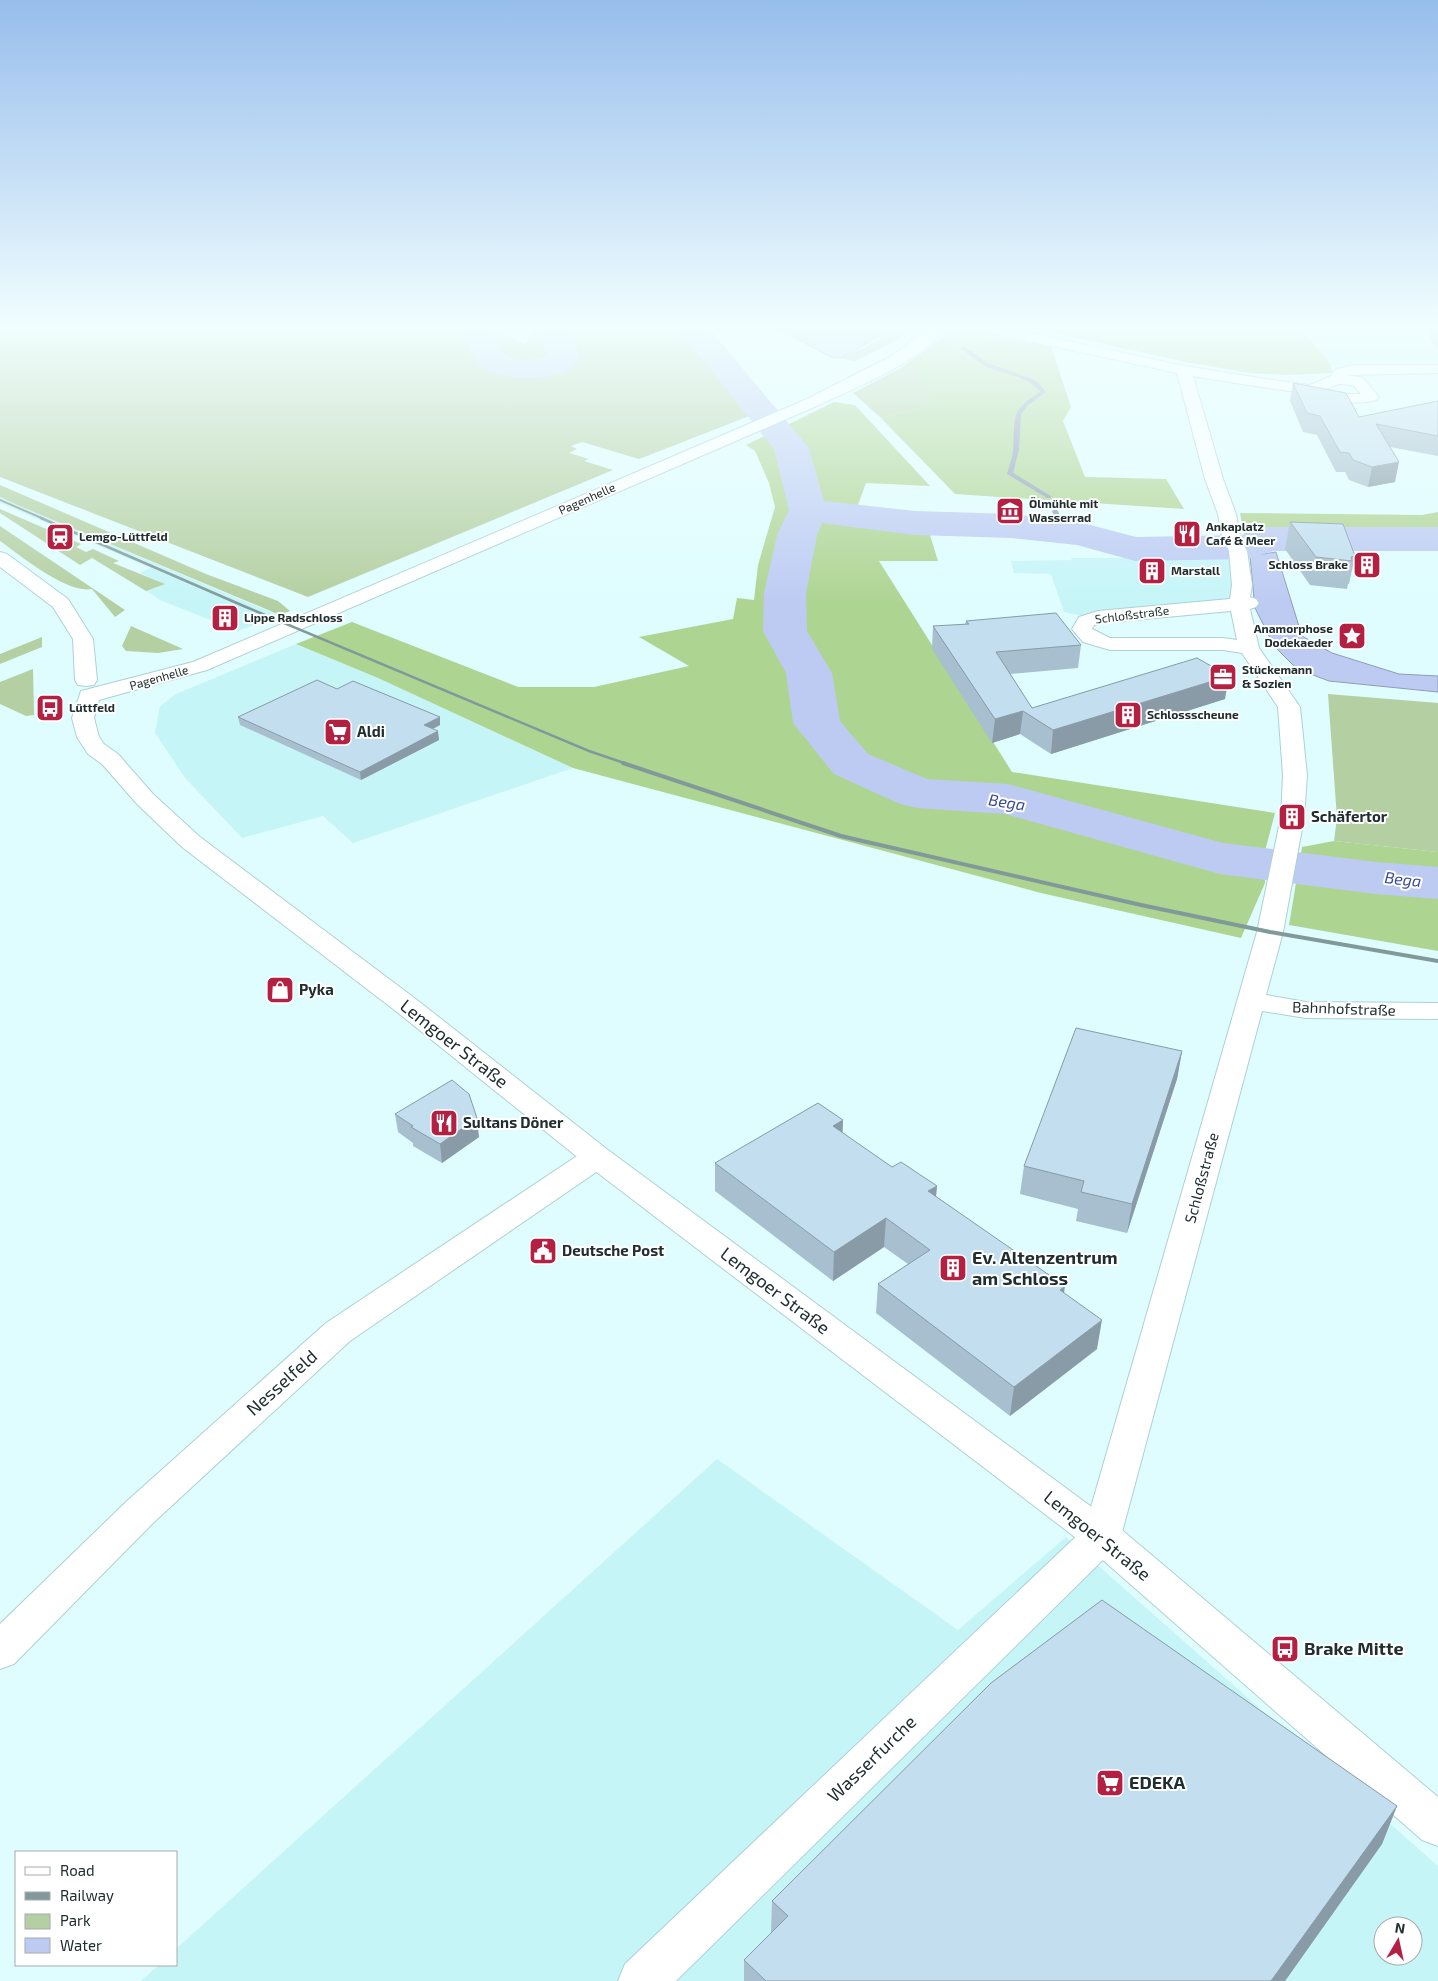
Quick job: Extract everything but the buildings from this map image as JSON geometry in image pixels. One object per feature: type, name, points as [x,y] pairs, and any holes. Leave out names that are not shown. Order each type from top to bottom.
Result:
[{"type":"street","name":"Pagenhelle","points":[[88,688],[200,666],[226,653],[774,419]]},
{"type":"street","name":"Schloßstraße","points":[[1102,1536],[1251,1001],[1278,892],[1292,817],[1295,776],[1289,707],[1249,648],[1235,544],[1198,419]]},
{"type":"street","name":"Lemgoer Straße","points":[[0,558],[61,603],[83,639],[88,688],[99,734],[110,759],[145,799],[191,842],[406,1006],[597,1157],[1102,1536],[1438,1825]]},
{"type":"street","name":"Schloßstraße","points":[[1244,603],[1098,617],[1086,621],[1082,629],[1085,634],[1093,639],[1110,644],[1223,644],[1249,648]]},
{"type":"street","name":"Bahnhofstraße","points":[[1251,1001],[1306,1010],[1438,1011]]},
{"type":"street","name":"Nesselfeld","points":[[0,1651],[140,1512],[338,1332],[597,1157]]},
{"type":"street","name":"Wasserfurche","points":[[642,1981],[1102,1536]]},
{"type":"shaded area","points":[[0,497],[280,615],[238,631],[160,600],[146,591],[164,584],[140,573],[150,568],[0,503]]},
{"type":"shaded area","points":[[1071,558],[1231,558],[1232,601],[1083,616],[1064,612],[1051,574],[1014,573],[1011,561],[1072,560]]},
{"type":"shaded area","points":[[296,644],[378,678],[573,768],[353,843],[323,816],[242,838],[185,778],[155,733],[160,706],[176,694]]},
{"type":"shaded area","points":[[717,1459],[958,1630],[1066,1537],[1438,1866],[1438,1981],[141,1981],[158,1966],[178,1966],[178,1947]]},
{"type":"green space","points":[[0,419],[741,419],[639,459],[582,442],[571,446],[577,449],[569,453],[589,459],[584,461],[613,470],[308,597],[0,477]]},
{"type":"green space","points":[[798,419],[868,419],[930,486],[866,483],[855,513],[934,520],[930,535],[938,561],[879,561],[1012,772],[1275,813],[1265,851],[1265,883],[1241,938],[1041,893],[573,768],[378,678],[296,644],[352,622],[518,687],[594,687],[689,666],[639,637],[733,619],[737,598],[754,600],[758,565],[775,507],[769,483],[755,451],[746,445]]},
{"type":"green space","points":[[882,419],[1064,419],[1085,477],[1166,479],[1184,509],[955,494]]},
{"type":"green space","points":[[0,485],[206,574],[278,601],[290,611],[280,615],[15,504],[0,497]]},
{"type":"green space","points":[[0,509],[81,544],[76,547],[86,552],[93,549],[119,561],[113,563],[165,584],[146,591],[92,558],[80,565],[0,513]]},
{"type":"green space","points":[[1438,512],[1438,534],[1244,534],[1240,513],[1422,515]]},
{"type":"green space","points":[[0,526],[125,610],[115,617],[92,589],[70,586],[32,564],[0,541]]},
{"type":"green space","points":[[131,626],[183,649],[158,653],[126,651],[122,646]]},
{"type":"green space","points":[[42,637],[42,647],[0,664],[0,654]]},
{"type":"green space","points":[[33,669],[34,715],[26,716],[0,704],[0,682]]},
{"type":"green space","points":[[1328,694],[1438,703],[1438,852],[1334,841],[1337,818]]},
{"type":"green space","points":[[1334,841],[1438,852],[1438,951],[1289,925],[1302,847]]},
{"type":"water","points":[[1276,552],[1302,636],[1332,653],[1399,674],[1438,676],[1438,692],[1329,681],[1297,669],[1274,646],[1255,608],[1250,556]]},
{"type":"waterway","name":"Bega","points":[[768,419],[791,448],[808,510]]},
{"type":"waterway","points":[[1017,419],[1016,450],[1010,474],[1049,497]]},
{"type":"waterway","name":"Bega","points":[[808,510],[915,523],[1012,526],[1079,534],[1135,549],[1248,547],[1267,539],[1438,539]]},
{"type":"waterway","name":"Bega","points":[[808,510],[797,535],[785,593],[785,631],[809,673],[817,723],[851,764],[918,793],[1008,799],[1220,858],[1376,878],[1438,883]]},
{"type":"waterway","points":[[1055,511],[1063,532]]},
{"type":"railway","points":[[0,500],[44,519]]},
{"type":"railway","points":[[41,518],[246,607],[589,751],[627,764]]},
{"type":"railway","points":[[623,763],[841,836],[1141,905],[1270,932],[1438,961]]},
{"type":"place","name":"Ölmühle mit Wasserrad","points":[[1010,511]]},
{"type":"place","name":"Ankaplatz Café & Meer","points":[[1187,534]]},
{"type":"place","name":"Lemgo-Lüttfeld","points":[[60,537]]},
{"type":"place","name":"Schloss Brake","points":[[1367,565]]},
{"type":"place","name":"Marstall","points":[[1152,571]]},
{"type":"place","name":"Lippe Radschloss","points":[[225,618]]},
{"type":"place","name":"Anamorphose Dodekaeder","points":[[1352,636]]},
{"type":"place","name":"Stückemann & Sozien","points":[[1223,677]]},
{"type":"place","name":"Lüttfeld","points":[[50,708]]},
{"type":"place","name":"Schlossscheune","points":[[1128,715]]},
{"type":"place","name":"Aldi","points":[[338,732]]},
{"type":"place","name":"Schäfertor","points":[[1292,817]]},
{"type":"place","name":"Pyka","points":[[280,990]]},
{"type":"place","name":"Sultans Döner","points":[[444,1123]]},
{"type":"place","name":"Deutsche Post","points":[[543,1251]]},
{"type":"place","name":"Ev. Altenzentrum am Schloss","points":[[953,1268]]},
{"type":"place","name":"Brake Mitte","points":[[1285,1649]]},
{"type":"place","name":"EDEKA","points":[[1110,1783]]}]
